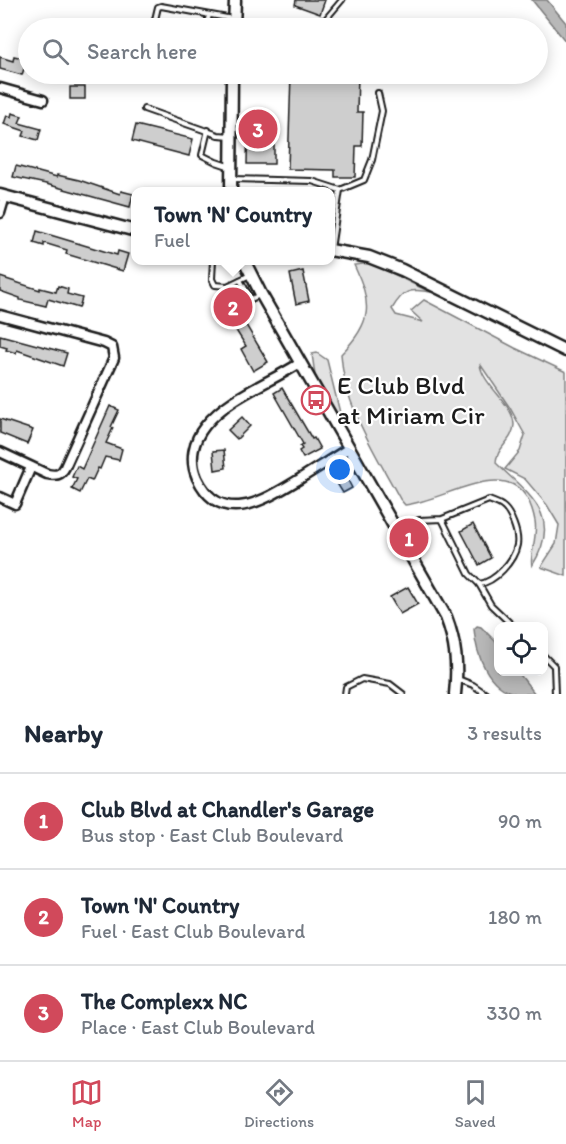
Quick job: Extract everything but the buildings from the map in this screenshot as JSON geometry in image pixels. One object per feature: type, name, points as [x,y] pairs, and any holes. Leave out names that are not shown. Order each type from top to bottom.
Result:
[{"type":"street","points":[[234,18],[235,0]]},
{"type":"street","points":[[231,187],[232,84]]},
{"type":"street","points":[[0,88],[43,100]]},
{"type":"street","points":[[0,213],[2,196],[131,230]]},
{"type":"street","points":[[335,251],[369,257],[402,270],[566,351]]},
{"type":"street","points":[[246,265],[446,617],[455,647],[457,679],[455,694]]},
{"type":"street","points":[[0,315],[108,344],[114,351],[114,358],[63,471],[54,475],[0,452]]},
{"type":"street","points":[[300,363],[227,406],[213,417],[196,442],[193,463],[197,477],[212,496],[221,503],[241,506],[253,504],[270,497],[349,448]]},
{"type":"street","points":[[0,497],[15,504],[31,467]]},
{"type":"lane","points":[[327,18],[342,0]]},
{"type":"lane","points":[[155,18],[158,7],[161,6],[217,18]]},
{"type":"lane","points":[[335,188],[340,190],[364,180],[372,160],[382,111],[378,93]]},
{"type":"lane","points":[[144,109],[218,135],[231,136]]},
{"type":"lane","points":[[208,130],[202,155],[231,167]]},
{"type":"lane","points":[[231,179],[312,181],[331,187]]},
{"type":"lane","points":[[335,223],[340,190]]},
{"type":"lane","points":[[213,265],[212,279],[215,285],[227,286],[251,274]]},
{"type":"lane","points":[[240,280],[251,299],[261,294]]},
{"type":"lane","points":[[398,532],[419,520],[442,519],[489,500],[503,506],[514,523],[517,545],[506,568],[487,584],[479,584]]},
{"type":"lane","points":[[442,519],[469,574],[479,584],[491,605],[508,622]]},
{"type":"lane","points":[[548,661],[554,666],[555,694]]},
{"type":"lane","points":[[345,694],[346,687],[362,679],[390,684],[404,694]]},
{"type":"lane","points":[[457,679],[473,685],[486,694]]},
{"type":"shaded area","points":[[532,0],[547,0],[566,23],[566,42],[548,18]]},
{"type":"shaded area","points":[[371,263],[431,292],[418,290],[404,294],[392,309],[396,315],[423,322],[411,311],[424,300],[566,372],[566,576],[541,567],[556,544],[559,525],[547,505],[525,479],[505,469],[520,451],[525,435],[480,364],[486,379],[513,417],[513,431],[499,453],[496,463],[530,496],[543,520],[545,533],[541,549],[532,566],[535,521],[527,498],[515,486],[500,481],[482,483],[405,505],[400,499],[363,430],[343,374],[341,354],[359,332],[366,312],[364,291],[354,265]]},
{"type":"shaded area","points":[[317,353],[327,360],[342,421],[315,375],[312,354]]},
{"type":"shaded area","points":[[477,626],[481,627],[494,640],[494,676],[521,676],[535,694],[516,694],[506,690],[490,677],[477,649],[474,629]]},
{"type":"place","name":"The Complexx NC","points":[[258,129]]},
{"type":"place","name":"Town 'N' Country","points":[[233,307]]},
{"type":"place","name":"E Club Blvd at Miriam Cir","points":[[316,400]]},
{"type":"place","name":"Club Blvd at Chandler's Garage","points":[[409,538]]}]
